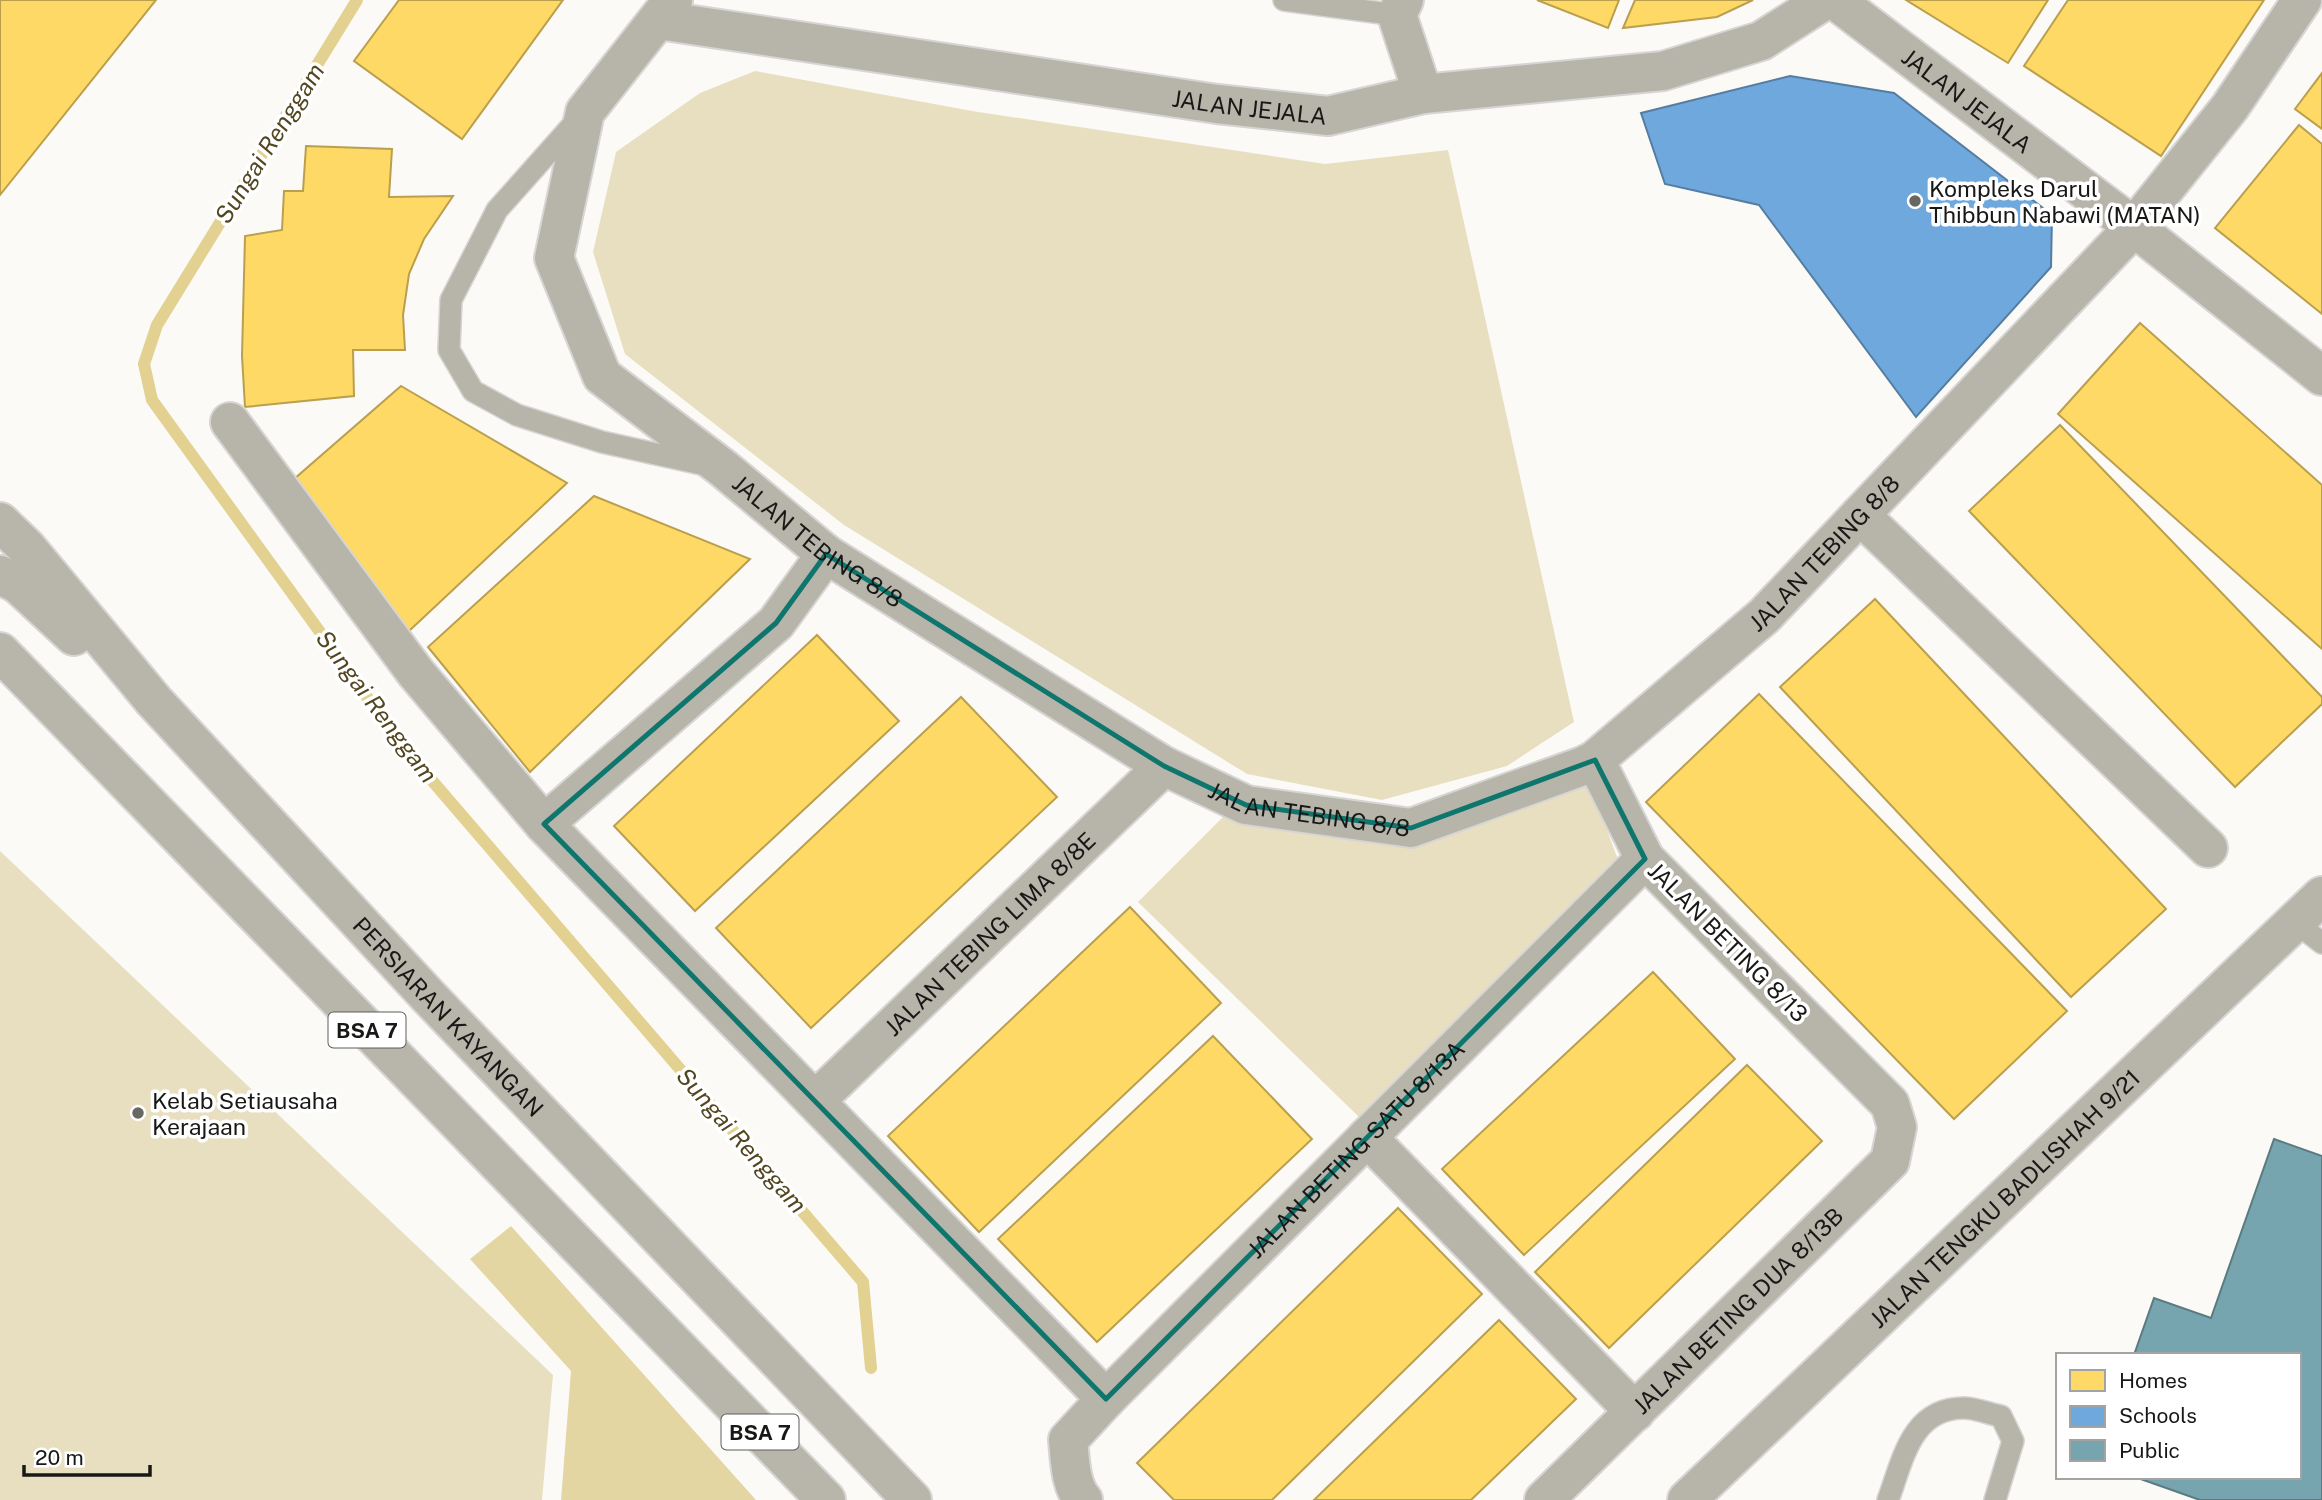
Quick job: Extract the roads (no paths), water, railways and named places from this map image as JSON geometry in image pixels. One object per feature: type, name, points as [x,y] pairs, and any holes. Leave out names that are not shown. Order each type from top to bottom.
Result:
[{"type":"main road","name":"PERSIARAN KAYANGAN","points":[[0,522],[27,548],[154,701],[428,996],[912,1500]]},
{"type":"main road","name":"BSA 7","points":[[0,575],[18,584],[78,640],[154,701]]},
{"type":"main road","name":"BSA 7","points":[[0,652],[826,1500]]},
{"type":"main road","points":[[0,680],[41,696]]},
{"type":"street","name":"JALAN JEJALA","points":[[666,10],[1217,104],[1328,116],[1423,94],[1663,71],[1761,41],[1825,0]]},
{"type":"street","name":"JALAN JEJALA","points":[[1835,0],[2134,227],[2322,376]]},
{"type":"street","name":"JALAN TEBING 8/8","points":[[666,10],[585,112],[554,258],[603,376],[724,469],[827,554],[1164,766],[1246,805],[1411,828],[1595,760],[1764,616],[2134,227],[2230,107],[2302,0]]},
{"type":"street","points":[[1401,7],[1423,94]]},
{"type":"street","points":[[230,422],[415,674],[544,824],[1106,1399]]},
{"type":"street","points":[[1860,515],[2208,848]]},
{"type":"street","points":[[544,824],[776,623],[827,554]]},
{"type":"street","name":"JALAN BETING 8/13","points":[[1595,760],[1645,859],[1890,1104]]},
{"type":"street","name":"JALAN TEBING LIMA 8/8E","points":[[815,1101],[1164,766]]},
{"type":"street","name":"JALAN BETING SATU 8/13A","points":[[1083,1500],[1070,1466],[1069,1440],[1106,1399],[1645,859]]},
{"type":"street","name":"JALAN TENGKU BADLISHAH 9/21","points":[[1686,1500],[2313,921]]},
{"type":"street","name":"JALAN BETING DUA 8/13B","points":[[1544,1500],[1890,1161],[1897,1127],[1890,1104]]},
{"type":"street","points":[[1367,1137],[1635,1412]]},
{"type":"lane","points":[[1284,0],[1401,7]]},
{"type":"lane","points":[[585,112],[497,210],[451,300],[449,350],[473,391],[517,415],[603,442],[724,469]]},
{"type":"lane","points":[[1888,1500],[1911,1435],[1937,1412],[1965,1408],[2001,1416],[2013,1441],[1995,1500]]},
{"type":"waterway","name":"Sungai Renggam","points":[[357,0],[157,325],[144,364],[152,400],[404,748],[863,1282],[871,1368]]},
{"type":"place","name":"Kompleks Darul Thibbun Nabawi (MATAN)","points":[[1915,201]]},
{"type":"place","name":"Kelab Setiausaha Kerajaan","points":[[138,1113]]}]
